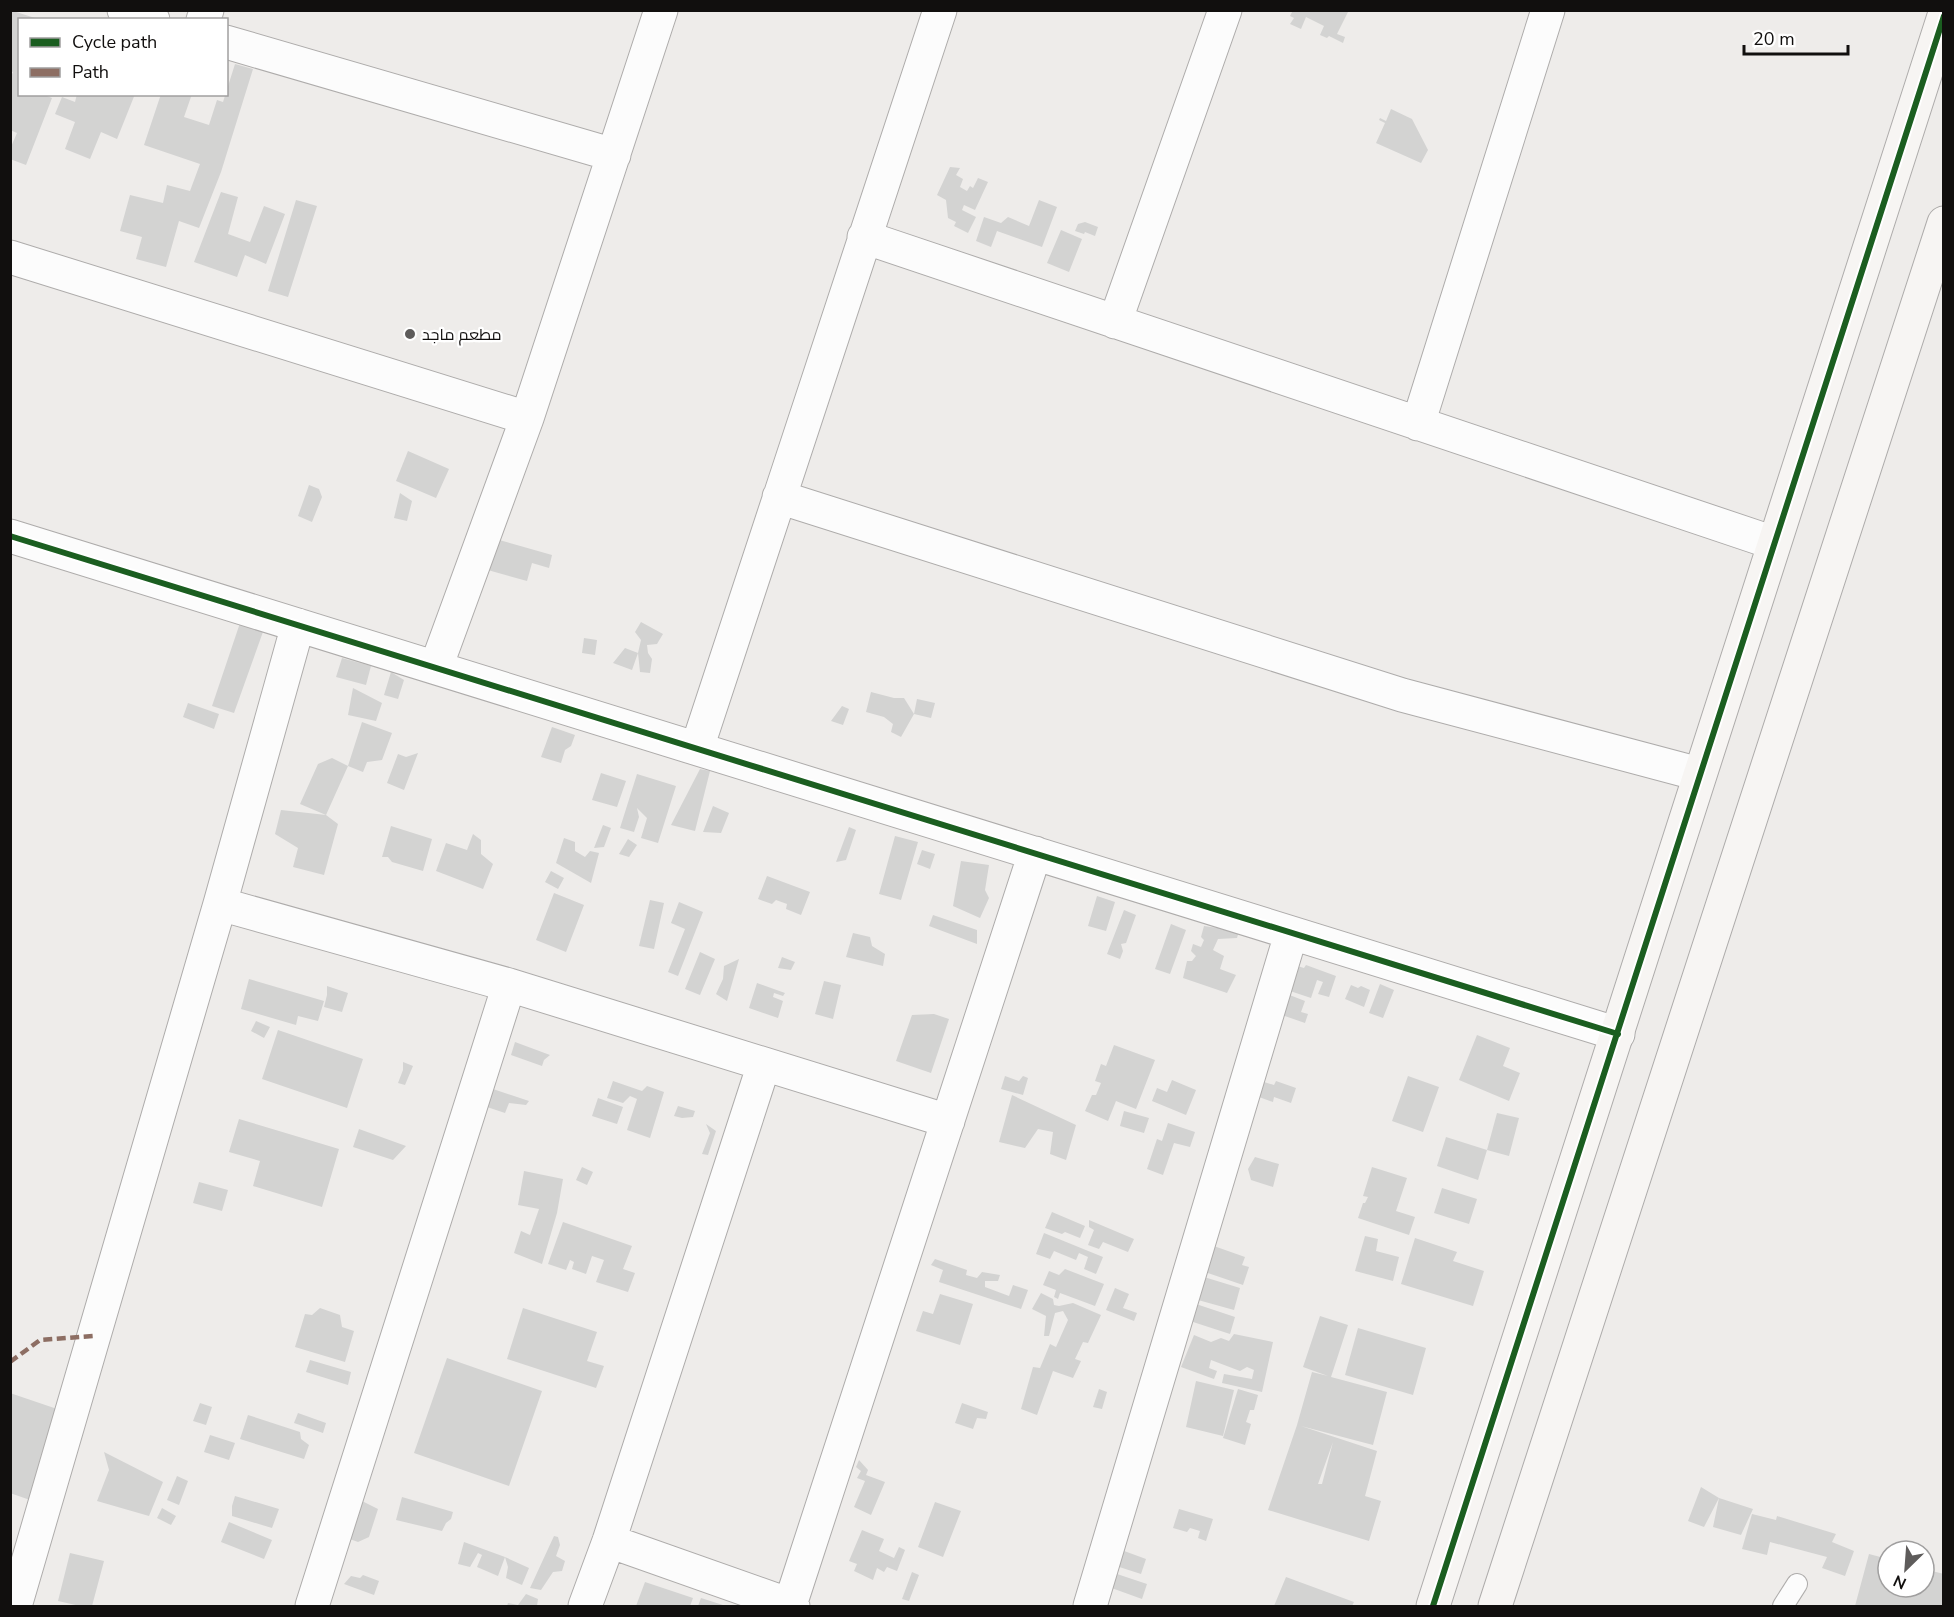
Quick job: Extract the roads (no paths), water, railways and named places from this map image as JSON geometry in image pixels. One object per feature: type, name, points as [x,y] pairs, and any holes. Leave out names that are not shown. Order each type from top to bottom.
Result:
[{"type":"street","points":[[124,10],[147,18]]},
{"type":"street","points":[[436,667],[527,418],[661,10]]},
{"type":"street","points":[[697,748],[940,10]]},
{"type":"street","points":[[1115,321],[1225,10]]},
{"type":"street","points":[[1418,424],[1548,10]]},
{"type":"street","points":[[1433,1606],[1944,16]]},
{"type":"street","points":[[228,43],[614,155]]},
{"type":"street","points":[[1502,1605],[1944,223]]},
{"type":"street","points":[[864,237],[1774,543]]},
{"type":"street","points":[[10,257],[527,418]]},
{"type":"street","points":[[779,497],[1402,695],[1699,774]]},
{"type":"street","points":[[10,536],[1618,1034]]},
{"type":"street","points":[[15,1606],[220,903],[298,625]]},
{"type":"street","points":[[609,1541],[791,1606],[1035,854]]},
{"type":"street","points":[[220,903],[509,985],[948,1121]]},
{"type":"street","points":[[1090,1606],[1291,934]]},
{"type":"street","points":[[312,1606],[509,985]]},
{"type":"street","points":[[585,1606],[609,1541],[764,1064]]},
{"type":"lane","points":[[1783,1606],[1797,1584]]},
{"type":"place","name":"مطعم ماجد","points":[[410,334]]}]
